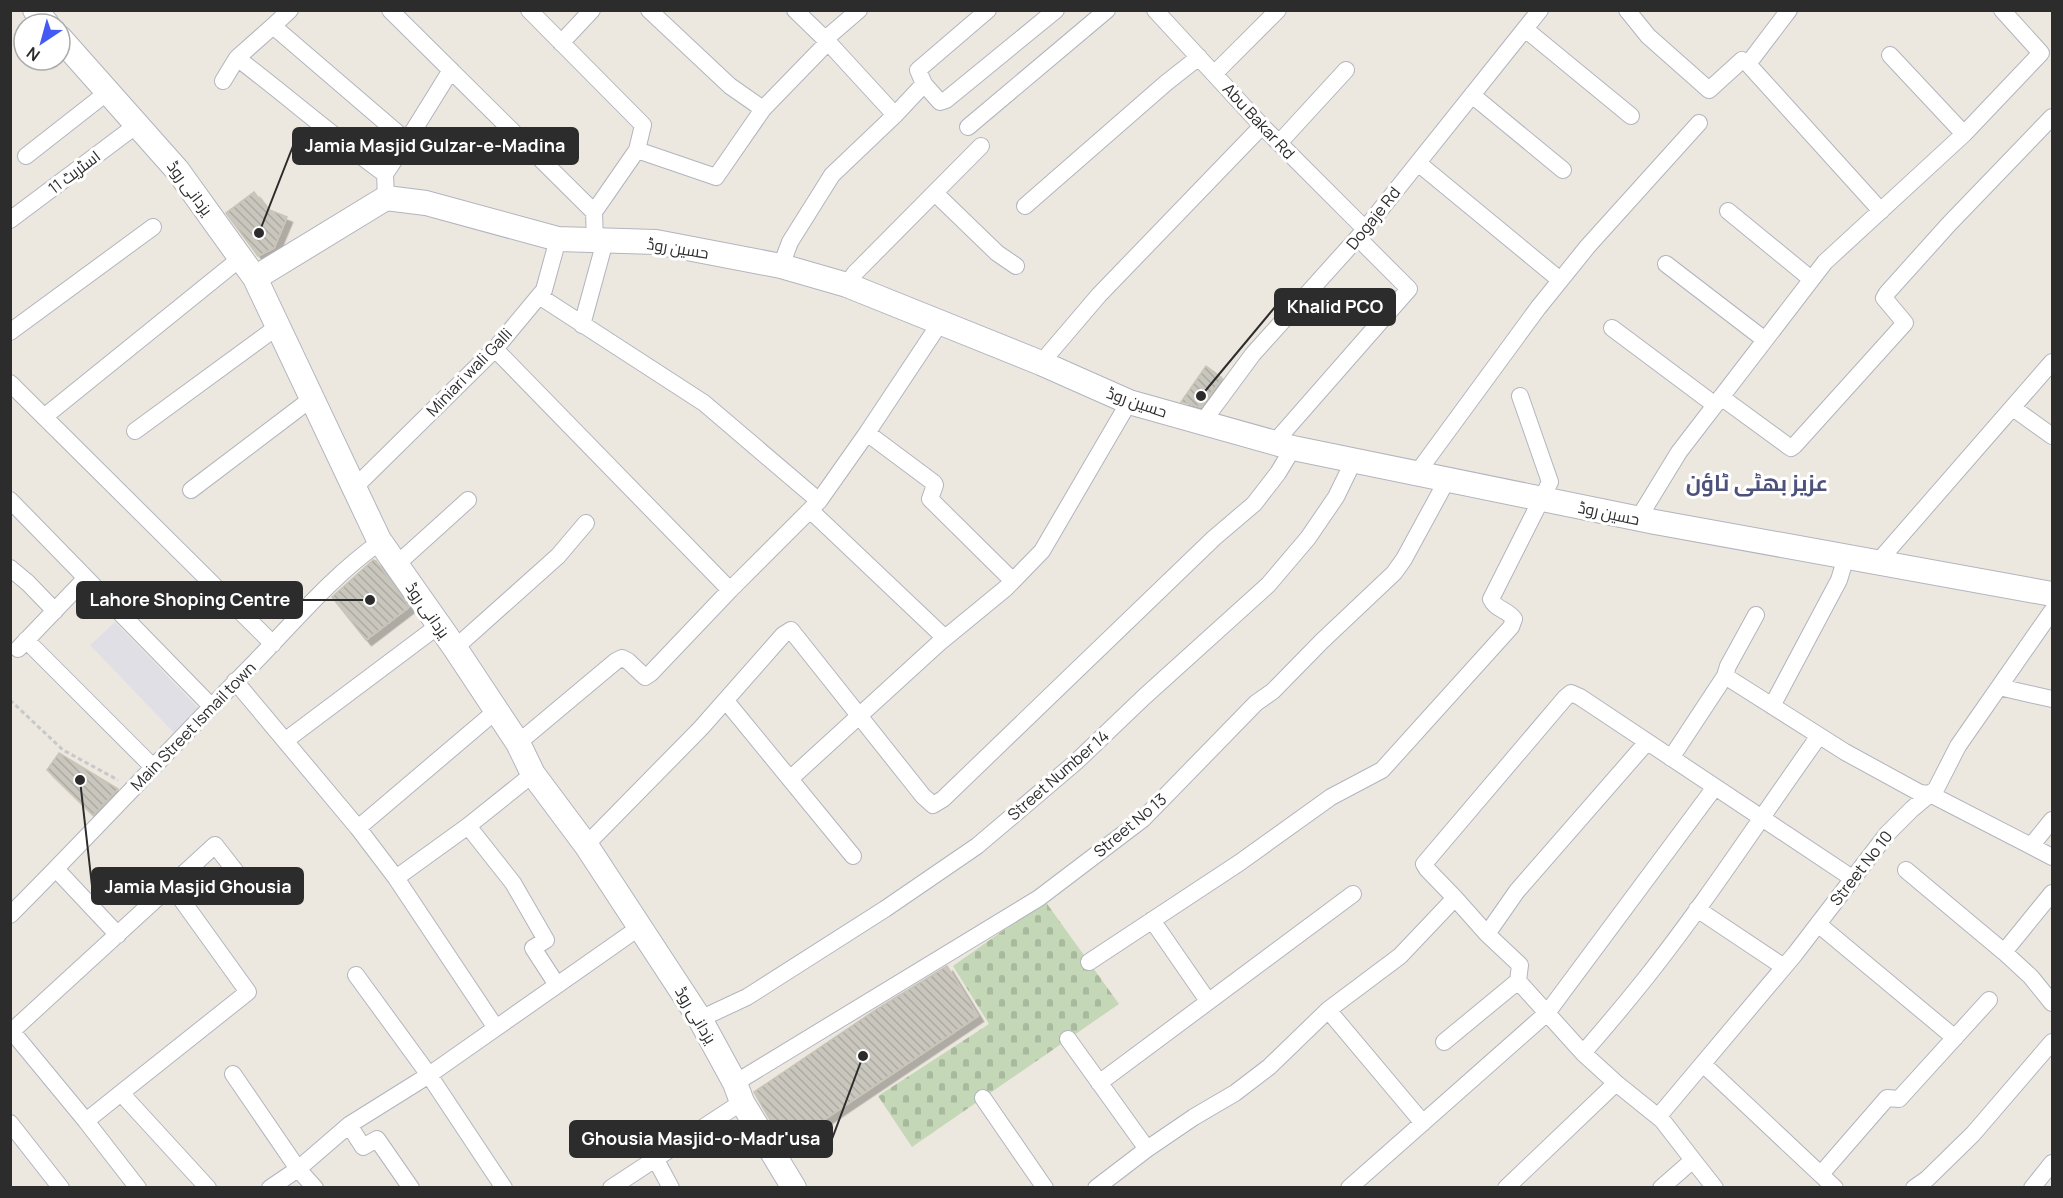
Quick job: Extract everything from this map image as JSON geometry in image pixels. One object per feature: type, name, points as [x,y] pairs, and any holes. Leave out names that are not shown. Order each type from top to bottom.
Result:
[{"type":"street","points":[[222,81],[237,58],[290,10]]},
{"type":"street","points":[[390,10],[594,212],[600,240],[582,324]]},
{"type":"street","points":[[529,10],[643,125],[637,150],[594,212]]},
{"type":"street","points":[[561,43],[592,10]]},
{"type":"street","points":[[649,10],[730,86],[764,109]]},
{"type":"street","points":[[795,10],[828,42],[895,115]]},
{"type":"street","points":[[637,150],[716,177],[764,109],[828,42],[830,35],[859,10]]},
{"type":"street","points":[[988,10],[918,70],[924,84],[940,102],[946,100],[1056,10]]},
{"type":"street","points":[[968,127],[1107,10]]},
{"type":"street","name":"Abu Bakar Rd","points":[[1155,10],[1279,143],[1409,289],[1284,445]]},
{"type":"street","points":[[1215,73],[1278,10]]},
{"type":"street","name":"Dogaje Rd","points":[[1202,423],[1253,354],[1361,234],[1540,10]]},
{"type":"street","points":[[1628,10],[1648,36],[1709,90],[1742,60],[1748,64],[1881,211]]},
{"type":"street","points":[[1748,64],[1789,10]]},
{"type":"street","points":[[1638,519],[1679,452],[1825,262],[1964,134],[2041,53],[2002,10]]},
{"type":"street","points":[[273,26],[407,141]]},
{"type":"street","points":[[1525,29],[1631,116]]},
{"type":"street","name":"یزدانی روڈ","points":[[72,51],[178,171],[242,257],[255,278],[380,542],[497,710],[518,743],[533,774],[586,845],[700,1019],[794,1188]]},
{"type":"street","points":[[1890,55],[1964,134]]},
{"type":"street","points":[[1025,206],[1199,57]]},
{"type":"street","points":[[237,58],[385,174]]},
{"type":"street","points":[[255,278],[386,198],[385,174],[451,70]]},
{"type":"street","points":[[1279,143],[1346,70]]},
{"type":"street","points":[[781,266],[790,242],[832,175],[924,84]]},
{"type":"street","points":[[26,156],[109,92]]},
{"type":"street","points":[[1472,95],[1563,170]]},
{"type":"street","points":[[1612,328],[1791,448],[1905,323],[1884,298],[1887,293],[1948,224],[2052,117]]},
{"type":"street","points":[[1417,473],[1560,280],[1699,123]]},
{"type":"street","name":"اسٹریٹ 11","points":[[10,220],[138,124]]},
{"type":"street","points":[[1041,363],[1099,295],[1262,126]]},
{"type":"street","points":[[847,285],[855,273],[936,194],[981,146]]},
{"type":"street","points":[[1418,163],[1560,280]]},
{"type":"street","points":[[936,194],[997,253],[1016,266]]},
{"type":"street","name":"حسین روڈ","points":[[386,198],[426,203],[558,239],[657,242],[781,266],[847,285],[1041,363],[1129,402],[1284,445],[1638,519],[2052,594]]},
{"type":"street","points":[[1728,211],[1811,279]]},
{"type":"street","points":[[10,332],[153,227]]},
{"type":"street","name":"Miniari wali Galli","points":[[354,488],[495,350],[544,290],[558,239]]},
{"type":"street","points":[[44,417],[242,257]]},
{"type":"street","points":[[1666,264],[1765,340]]},
{"type":"street","points":[[539,296],[704,403],[814,506],[945,638]]},
{"type":"street","points":[[518,743],[616,661],[622,658],[628,661],[645,677],[651,673],[814,506],[867,434],[940,323]]},
{"type":"street","points":[[135,431],[277,327]]},
{"type":"street","points":[[495,350],[730,590]]},
{"type":"street","points":[[1877,563],[2052,362]]},
{"type":"street","points":[[10,383],[273,644]]},
{"type":"street","points":[[1089,962],[1239,863],[1331,797],[1382,770],[1511,627],[1514,619],[1511,614],[1496,606],[1491,599],[1550,482],[1520,396]]},
{"type":"street","points":[[191,490],[311,399]]},
{"type":"street","points":[[789,778],[945,638],[1013,581],[1042,551],[1129,402]]},
{"type":"street","points":[[2013,408],[2052,436]]},
{"type":"street","points":[[867,434],[934,483],[930,499],[1013,581]]},
{"type":"street","points":[[586,845],[726,701],[783,635],[792,630],[923,796],[933,805],[943,799],[1206,546],[1254,504],[1278,473],[1284,445]]},
{"type":"street","name":"Street Number 14","points":[[700,1019],[747,997],[950,865],[977,846],[1076,762],[1268,585],[1313,530],[1336,497],[1354,460]]},
{"type":"street","name":"Street No 13","points":[[611,1188],[655,1158],[739,1092],[1040,898],[1143,819],[1256,703],[1273,691],[1394,573],[1447,480]]},
{"type":"street","points":[[10,500],[211,706]]},
{"type":"street","points":[[396,565],[468,500]]},
{"type":"street","points":[[455,648],[558,556],[586,523]]},
{"type":"street","name":"Main Street Ismail town","points":[[10,915],[273,644],[323,589],[380,542]]},
{"type":"street","points":[[1772,706],[1839,580],[1846,557]]},
{"type":"street","points":[[10,568],[55,611]]},
{"type":"street","points":[[86,578],[22,645],[153,767]]},
{"type":"street","name":"Street No 10","points":[[1658,1117],[1784,967],[1887,834],[1936,789],[1958,746],[2052,611]]},
{"type":"street","points":[[1671,758],[1725,676],[1728,666],[1756,615]]},
{"type":"street","points":[[285,740],[438,626]]},
{"type":"street","points":[[1725,676],[1819,736],[1920,793],[1930,794],[2052,857]]},
{"type":"street","points":[[235,681],[358,828],[396,878],[496,1028]]},
{"type":"street","points":[[1999,687],[2052,699]]},
{"type":"street","points":[[1444,1042],[1518,981],[1520,965],[1487,934],[1424,864],[1571,693],[1852,878]]},
{"type":"street","points":[[726,701],[853,856]]},
{"type":"street","points":[[358,828],[497,710]]},
{"type":"street","points":[[1583,1053],[1646,979],[1819,736]]},
{"type":"street","points":[[1487,934],[1517,891],[1647,742]]},
{"type":"street","points":[[396,878],[468,826],[533,774]]},
{"type":"street","points":[[1349,1188],[1547,1013],[1715,787]]},
{"type":"street","points":[[2031,846],[2052,820]]},
{"type":"street","points":[[468,826],[513,883],[546,940],[532,948],[557,985]]},
{"type":"street","points":[[138,1188],[11,1030],[118,935],[214,844],[254,895]]},
{"type":"street","points":[[56,869],[118,935]]},
{"type":"street","points":[[1906,870],[2004,952],[2031,977],[2052,1003]]},
{"type":"street","points":[[86,1122],[248,992],[171,885]]},
{"type":"street","points":[[2004,952],[2052,893]]},
{"type":"street","points":[[1099,1083],[1353,894]]},
{"type":"street","points":[[1096,1188],[1147,1149],[1194,1117],[1235,1094],[1269,1067],[1328,1010],[1400,956],[1455,898]]},
{"type":"street","points":[[1697,909],[1784,967]]},
{"type":"street","points":[[1152,920],[1208,1001]]},
{"type":"street","points":[[1818,924],[1955,1038]]},
{"type":"street","points":[[270,1188],[298,1169],[350,1125],[429,1076],[640,927]]},
{"type":"street","points":[[356,975],[429,1076],[504,1188]]},
{"type":"street","points":[[1518,981],[1583,1053],[1658,1117],[1715,1188]]},
{"type":"street","points":[[1821,1174],[1887,1098],[1899,1099],[1989,1000]]},
{"type":"street","points":[[1328,1010],[1423,1124]]},
{"type":"street","points":[[1068,1039],[1147,1149]]},
{"type":"street","points":[[1914,1188],[1927,1179],[1973,1134],[2052,1042]]},
{"type":"street","points":[[1703,1064],[1835,1188]]},
{"type":"street","points":[[233,1074],[298,1169],[315,1188]]},
{"type":"street","points":[[1506,1188],[1616,1083]]},
{"type":"street","points":[[121,1093],[208,1188]]},
{"type":"street","points":[[983,1098],[1045,1188]]},
{"type":"street","points":[[10,1124],[61,1188]]},
{"type":"street","points":[[350,1125],[363,1147],[377,1139],[411,1188]]},
{"type":"street","points":[[655,1158],[671,1188]]},
{"type":"street","points":[[1661,1188],[1693,1160]]},
{"type":"street","points":[[2032,1188],[2052,1163]]},
{"type":"path","points":[[10,700],[63,750],[132,788]]},
{"type":"shaded area","points":[[115,622],[204,714],[180,739],[90,645]]},
{"type":"green space","points":[[1045,901],[1119,1004],[912,1147],[878,1096],[989,1024],[953,966]]},
{"type":"building","points":[[254,192],[267,209],[287,217],[274,248],[258,256],[226,213]]},
{"type":"building","points":[[1206,366],[1222,378],[1201,407],[1181,402]]},
{"type":"building","points":[[373,560],[409,607],[366,640],[332,597]]},
{"type":"building","points":[[59,753],[118,789],[93,815],[47,770]]},
{"type":"building","points":[[947,966],[978,1016],[785,1146],[754,1092],[877,1009]]},
{"type":"place","name":"Jamia Masjid Gulzar-e-Madina","points":[[259,233]]},
{"type":"place","name":"Khalid PCO","points":[[1201,396]]},
{"type":"place","name":"Lahore Shoping Centre","points":[[370,600]]},
{"type":"place","name":"Jamia Masjid Ghousia","points":[[80,780]]},
{"type":"place","name":"Ghousia Masjid-o-Madr'usa","points":[[863,1056]]},
{"type":"district","name":"عزیز بھٹی ٹاؤن","points":[[1757,483]]}]
